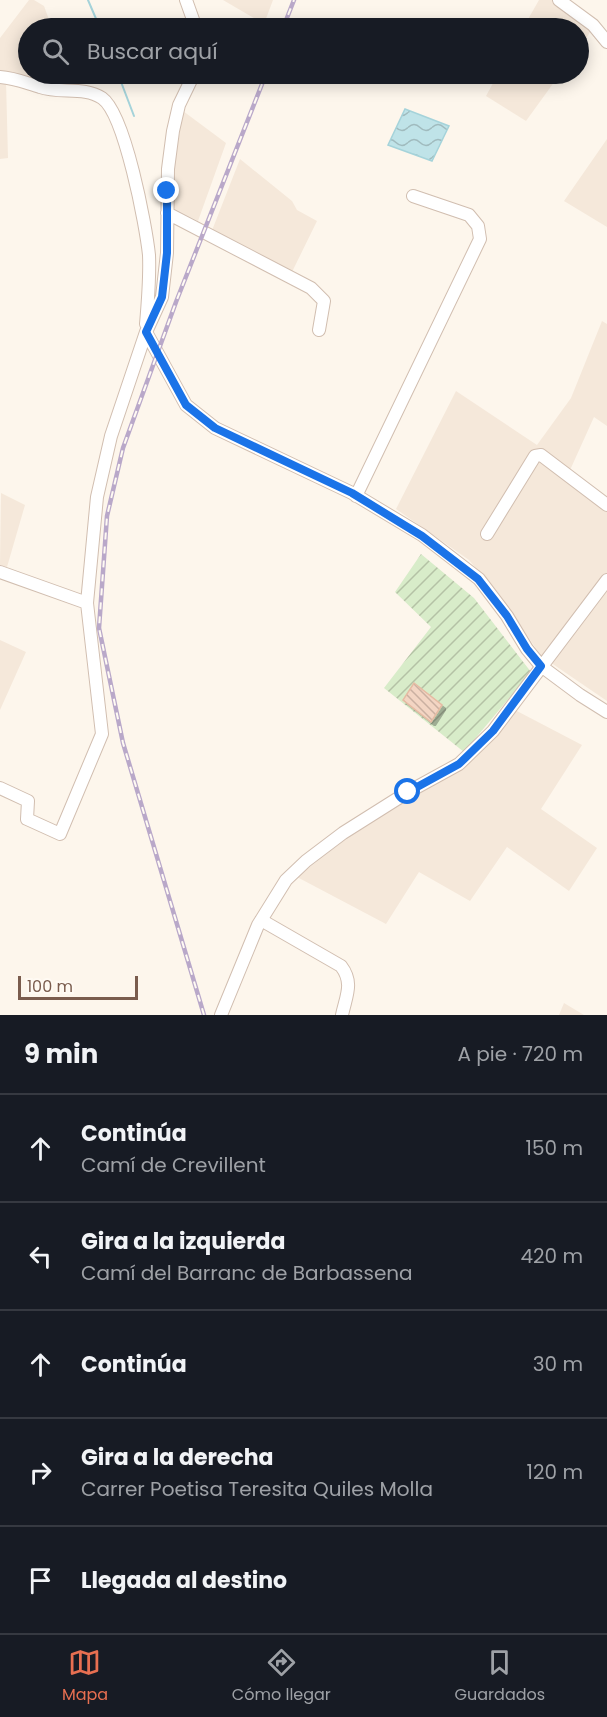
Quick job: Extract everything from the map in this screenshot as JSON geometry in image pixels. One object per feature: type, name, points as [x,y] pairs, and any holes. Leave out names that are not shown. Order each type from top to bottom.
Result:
[{"type":"street","points":[[186,0],[192,18]]},
{"type":"street","points":[[559,0],[583,18]]},
{"type":"street","points":[[589,22],[607,42]]},
{"type":"street","points":[[0,77],[18,80]]},
{"type":"street","points":[[32,84],[55,90],[88,92],[104,99],[118,122],[130,158],[148,254],[146,332],[186,405],[215,428],[356,496],[422,536],[478,579],[541,666],[607,712]]},
{"type":"street","points":[[0,788],[28,801],[27,819],[60,834],[102,734],[87,603],[97,497],[111,436],[146,332],[162,297],[167,253],[168,169],[179,105],[189,84]]},
{"type":"street","points":[[356,496],[480,239],[478,226],[469,216],[413,196]]},
{"type":"street","points":[[167,213],[311,288],[324,301],[319,330]]},
{"type":"street","points":[[487,534],[535,456],[541,455],[607,505]]},
{"type":"street","points":[[0,572],[87,603]]},
{"type":"street","points":[[221,1015],[261,920],[286,880],[306,861],[343,833],[459,764],[493,731],[607,580]]},
{"type":"street","points":[[261,920],[341,966],[348,976],[349,985],[342,1015]]},
{"type":"shaded area","points":[[29,0],[34,0],[44,6],[48,18],[18,18],[18,75],[0,73],[0,38]]},
{"type":"shaded area","points":[[223,0],[273,0],[266,18],[254,18]]},
{"type":"shaded area","points":[[539,0],[552,0],[579,18],[529,18]]},
{"type":"shaded area","points":[[0,81],[6,81],[8,158],[0,159]]},
{"type":"shaded area","points":[[493,84],[553,84],[526,121],[486,96]]},
{"type":"shaded area","points":[[183,111],[226,143],[198,221],[173,208],[172,181]]},
{"type":"shaded area","points":[[607,139],[607,227],[564,201]]},
{"type":"shaded area","points":[[240,159],[292,201],[297,210],[317,221],[291,274],[211,233]]},
{"type":"shaded area","points":[[602,321],[607,324],[607,426],[594,417],[566,479],[607,509],[607,701],[541,656],[508,607],[469,560],[396,509],[456,391],[537,445],[571,398]]},
{"type":"shaded area","points":[[1,493],[25,505],[7,567],[0,565]]},
{"type":"shaded area","points":[[0,640],[26,652],[0,710]]},
{"type":"shaded area","points":[[515,710],[582,745],[541,809],[597,848],[569,891],[507,847],[470,901],[419,872],[386,924],[297,877],[350,836],[402,801],[462,768]]},
{"type":"shaded area","points":[[564,1003],[584,1015],[559,1015]]},
{"type":"green space","points":[[421,554],[474,598],[531,672],[464,752],[384,688],[431,627],[395,592]]},
{"type":"water","points":[[405,109],[449,126],[432,161],[388,145]]},
{"type":"building","points":[[414,683],[442,705],[431,722],[403,700]]},
{"type":"waterway","points":[[88,0],[96,18]]},
{"type":"waterway","points":[[122,84],[134,116]]},
{"type":"railway","points":[[287,18],[294,0]]},
{"type":"railway","points":[[204,1015],[123,743],[99,628],[107,516],[123,448],[176,302],[262,84]]},
{"type":"route","points":[[167,191],[167,253],[162,297],[146,332],[186,405],[215,428],[352,493],[422,536],[478,579],[541,666],[493,731],[459,764],[408,792]]}]
